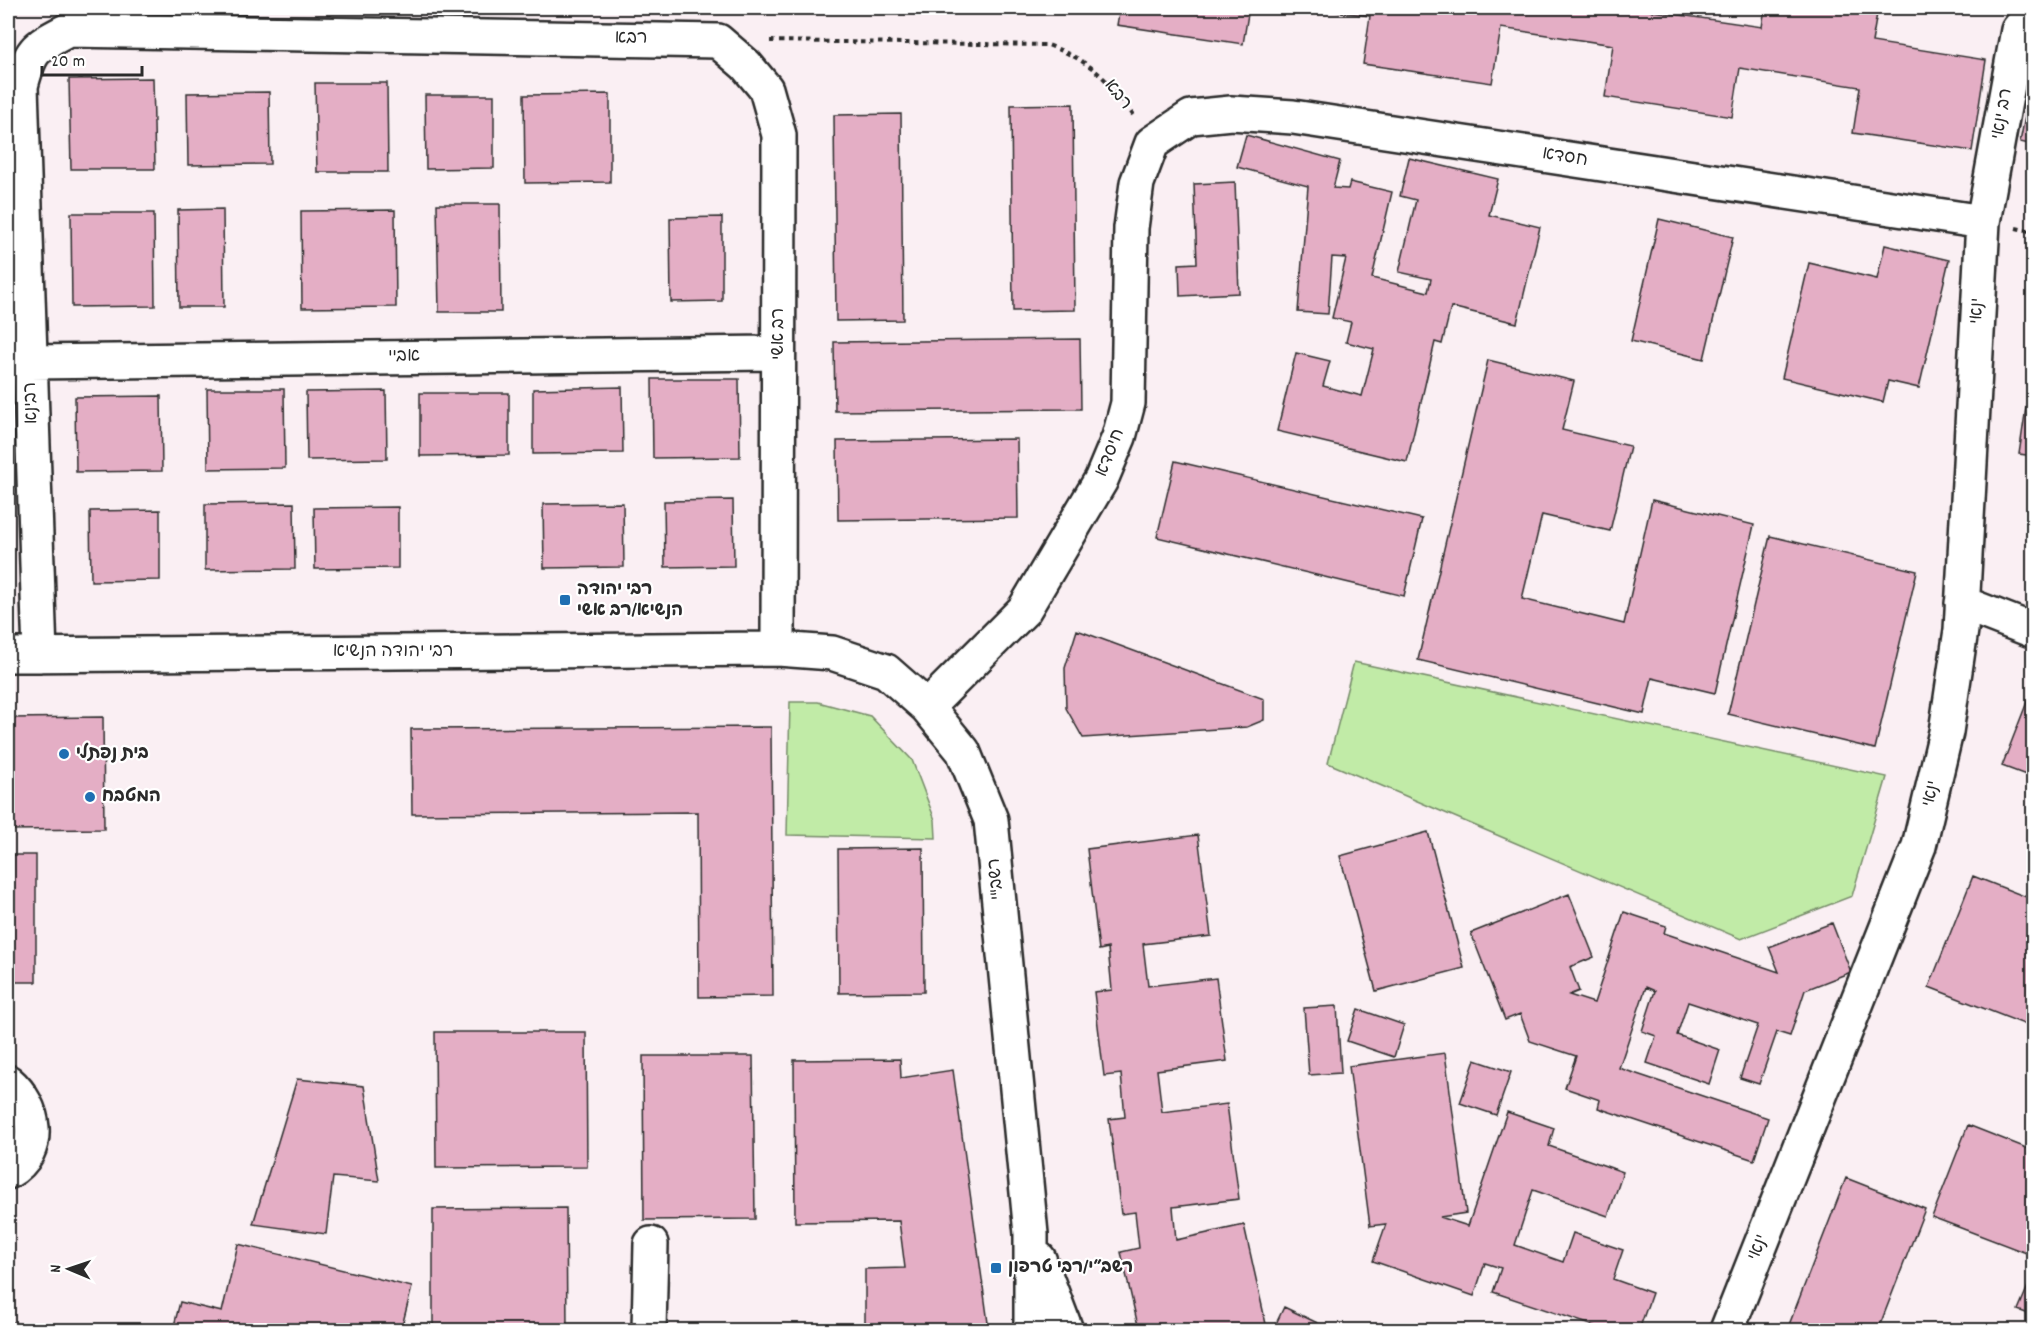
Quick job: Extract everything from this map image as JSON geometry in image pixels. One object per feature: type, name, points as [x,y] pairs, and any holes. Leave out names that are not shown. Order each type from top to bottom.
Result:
[{"type":"street","name":"רב ינאי","points":[[1983,222],[2018,30],[2034,10]]},
{"type":"street","name":"רבא","points":[[68,30],[718,41]]},
{"type":"street","name":"רבינא","points":[[40,655],[21,86],[29,55],[42,43],[68,30]]},
{"type":"street","name":"רב אשי","points":[[718,41],[746,65],[766,89],[779,135],[778,649]]},
{"type":"street","name":"חסדא","points":[[1152,143],[1191,117],[1232,113],[1293,117],[1983,222]]},
{"type":"street","name":"חיסדא","points":[[927,707],[1024,610],[1101,480],[1119,437],[1128,403],[1131,228],[1137,183],[1152,143]]},
{"type":"street","name":"ינאי","points":[[1727,1330],[1919,846],[1946,732],[1962,603],[1983,222]]},
{"type":"street","name":"אביי","points":[[30,362],[778,353]]},
{"type":"street","points":[[1962,603],[2034,631]]},
{"type":"street","name":"רשב\"י","points":[[778,649],[832,653],[886,671],[927,707],[963,751],[992,820],[1031,1234],[1031,1330]]},
{"type":"street","name":"רבי יהודה הנשיא","points":[[8,655],[778,649]]},
{"type":"street","points":[[8,1082],[25,1101],[32,1125],[31,1142],[23,1157],[8,1172]]},
{"type":"street","name":"רשב\"י","points":[[1031,1234],[1066,1330]]},
{"type":"street","points":[[649,1330],[651,1244]]},
{"type":"path","name":"רבא","points":[[718,41],[1048,45],[1077,56],[1108,80],[1152,143]]},
{"type":"green space","points":[[1354,662],[1887,777],[1852,896],[1741,939],[1328,763]]},
{"type":"green space","points":[[790,702],[818,702],[870,716],[912,760],[935,820],[936,838],[787,835]]},
{"type":"building","points":[[1120,8],[1249,8],[1243,44],[1117,25]]},
{"type":"building","points":[[1312,8],[1632,8],[1762,27],[1765,8],[1878,8],[1872,42],[1986,60],[1972,151],[1853,133],[1860,87],[1740,68],[1732,117],[1605,97],[1613,45],[1501,28],[1492,83],[1363,64],[1370,16]]},
{"type":"building","points":[[2034,71],[2034,145],[2020,142]]},
{"type":"building","points":[[153,78],[155,169],[71,169],[69,79]]},
{"type":"building","points":[[315,83],[387,83],[388,172],[317,172]]},
{"type":"building","points":[[269,92],[270,164],[188,165],[187,93]]},
{"type":"building","points":[[610,94],[610,182],[525,183],[524,95]]},
{"type":"building","points":[[425,95],[494,95],[494,168],[426,169]]},
{"type":"building","points":[[1073,104],[1075,310],[1013,311],[1011,105]]},
{"type":"building","points":[[901,114],[903,320],[836,321],[834,115]]},
{"type":"building","points":[[1246,135],[1340,161],[1333,188],[1348,189],[1350,182],[1392,192],[1372,278],[1428,292],[1431,279],[1399,272],[1416,200],[1400,196],[1409,158],[1498,179],[1489,215],[1540,227],[1517,323],[1451,307],[1442,344],[1435,342],[1407,462],[1277,431],[1296,353],[1330,361],[1323,386],[1362,396],[1374,349],[1346,342],[1351,322],[1332,318],[1346,258],[1332,257],[1328,314],[1298,312],[1308,186],[1237,167]]},
{"type":"building","points":[[1235,182],[1239,293],[1180,296],[1179,264],[1197,263],[1194,184]]},
{"type":"building","points":[[437,204],[500,204],[501,312],[439,312]]},
{"type":"building","points":[[223,209],[224,307],[179,307],[178,210]]},
{"type":"building","points":[[395,210],[396,307],[302,308],[301,211]]},
{"type":"building","points":[[71,213],[154,213],[155,306],[72,307]]},
{"type":"building","points":[[722,217],[722,301],[671,302],[670,218]]},
{"type":"building","points":[[1659,219],[1733,237],[1704,359],[1631,341]]},
{"type":"building","points":[[1885,245],[1949,260],[1919,388],[1888,381],[1883,402],[1782,378],[1809,263],[1877,279]]},
{"type":"building","points":[[1080,339],[1081,409],[835,411],[834,342]]},
{"type":"building","points":[[1488,360],[1574,381],[1562,430],[1630,446],[1610,531],[1542,515],[1522,599],[1624,624],[1652,500],[1754,525],[1715,693],[1652,678],[1644,714],[1418,660]]},
{"type":"building","points":[[652,379],[739,379],[740,457],[653,458]]},
{"type":"building","points":[[2030,381],[2034,381],[2034,456],[2019,454]]},
{"type":"building","points":[[622,387],[623,453],[533,454],[533,389]]},
{"type":"building","points":[[207,389],[284,389],[285,468],[208,469]]},
{"type":"building","points":[[386,391],[387,459],[307,460],[306,392]]},
{"type":"building","points":[[420,393],[509,393],[509,455],[420,456]]},
{"type":"building","points":[[161,396],[162,471],[76,472],[75,397]]},
{"type":"building","points":[[1017,439],[1018,518],[838,520],[837,441]]},
{"type":"building","points":[[1175,461],[1422,519],[1404,596],[1157,537]]},
{"type":"building","points":[[733,500],[734,566],[665,567],[664,501]]},
{"type":"building","points":[[294,503],[295,569],[205,570],[205,504]]},
{"type":"building","points":[[623,503],[624,567],[544,568],[543,504]]},
{"type":"building","points":[[398,507],[398,568],[315,569],[314,508]]},
{"type":"building","points":[[160,510],[160,580],[91,581],[90,511]]},
{"type":"building","points":[[1770,536],[1917,571],[1875,749],[1728,714]]},
{"type":"building","points":[[1077,630],[1264,699],[1264,720],[1247,727],[1083,738],[1066,708],[1065,668]]},
{"type":"building","points":[[2034,684],[2034,778],[2002,766]]},
{"type":"building","points":[[103,717],[104,829],[8,830],[8,718]]},
{"type":"building","points":[[771,727],[773,996],[699,997],[698,812],[412,814],[411,729]]},
{"type":"building","points":[[1428,832],[1464,968],[1376,991],[1340,856]]},
{"type":"building","points":[[1198,835],[1211,936],[1143,944],[1148,986],[1216,978],[1227,1061],[1157,1070],[1162,1112],[1227,1104],[1239,1199],[1173,1207],[1176,1240],[1244,1225],[1266,1324],[1237,1330],[1139,1330],[1121,1252],[1139,1248],[1135,1212],[1121,1214],[1109,1119],[1125,1117],[1121,1074],[1104,1076],[1094,992],[1112,990],[1108,948],[1099,950],[1087,849]]},
{"type":"building","points":[[923,848],[924,992],[839,993],[838,849]]},
{"type":"building","points":[[8,855],[36,855],[36,982],[8,982]]},
{"type":"building","points":[[1973,876],[2034,900],[2034,1028],[1929,987]]},
{"type":"building","points":[[1569,894],[1594,957],[1570,967],[1579,991],[1569,995],[1594,1003],[1624,912],[1666,926],[1664,933],[1779,972],[1769,947],[1832,923],[1851,972],[1805,990],[1790,1036],[1777,1032],[1759,1084],[1740,1078],[1758,1025],[1688,1002],[1677,1035],[1720,1050],[1709,1084],[1647,1063],[1656,1036],[1642,1031],[1655,991],[1646,987],[1619,1068],[1768,1118],[1754,1160],[1598,1108],[1600,1100],[1565,1088],[1576,1056],[1530,1041],[1520,1014],[1505,1020],[1471,933]]},
{"type":"building","points":[[1337,1006],[1341,1073],[1309,1075],[1304,1008]]},
{"type":"building","points":[[1358,1009],[1404,1025],[1394,1057],[1347,1041]]},
{"type":"building","points":[[435,1032],[586,1032],[587,1167],[436,1168]]},
{"type":"building","points":[[1445,1053],[1466,1213],[1440,1217],[1468,1226],[1507,1112],[1554,1128],[1549,1146],[1623,1172],[1608,1216],[1533,1190],[1515,1245],[1563,1262],[1573,1233],[1623,1250],[1613,1279],[1652,1293],[1639,1330],[1606,1330],[1493,1292],[1501,1268],[1485,1263],[1474,1296],[1373,1261],[1386,1224],[1370,1226],[1349,1066]]},
{"type":"building","points":[[643,1056],[753,1056],[755,1219],[644,1220]]},
{"type":"building","points":[[900,1059],[901,1078],[953,1070],[989,1330],[865,1330],[865,1269],[905,1268],[899,1221],[795,1222],[794,1060]]},
{"type":"building","points":[[1475,1060],[1511,1072],[1496,1115],[1460,1103]]},
{"type":"building","points":[[297,1079],[364,1086],[379,1181],[333,1177],[326,1234],[253,1224]]},
{"type":"building","points":[[1968,1125],[2034,1151],[2034,1256],[1932,1217]]},
{"type":"building","points":[[1846,1178],[1925,1209],[1878,1330],[1787,1330]]},
{"type":"building","points":[[566,1208],[567,1330],[433,1330],[433,1209]]},
{"type":"building","points":[[238,1244],[412,1287],[401,1330],[173,1330],[180,1302],[222,1312]]},
{"type":"building","points":[[2034,1272],[2034,1316],[2018,1310]]},
{"type":"building","points":[[1284,1307],[1332,1330],[1273,1330]]},
{"type":"building","points":[[8,1321],[41,1330],[8,1330]]},
{"type":"place","name":"רבי יהודה הנשיא/רב אשי","points":[[565,600]]},
{"type":"place","name":"בית נפתלי","points":[[64,754]]},
{"type":"place","name":"המטבח","points":[[90,797]]},
{"type":"place","name":"רשב״י/רבי טרפון","points":[[996,1268]]}]
